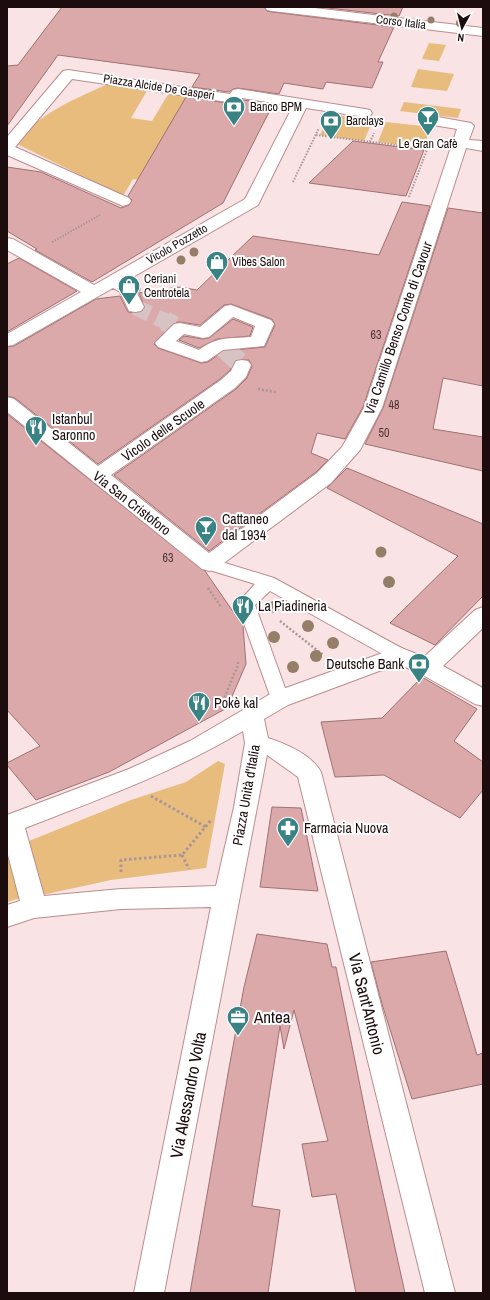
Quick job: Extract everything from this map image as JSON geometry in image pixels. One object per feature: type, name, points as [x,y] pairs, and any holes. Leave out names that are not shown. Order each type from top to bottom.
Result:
[{"type":"street","name":"Corso Italia","points":[[272,7],[483,32]]},
{"type":"street","name":"Piazza Alcide De Gasperi","points":[[123,201],[7,148],[68,74],[234,99],[238,93],[365,113]]},
{"type":"street","name":"Vicolo Pozzetto","points":[[7,341],[92,291],[114,281],[252,202],[301,104]]},
{"type":"street","name":"Via Camillo Benso Conte di Cavour","points":[[209,564],[324,478],[350,450],[362,430],[373,408],[466,126],[438,122]]},
{"type":"street","points":[[460,143],[483,146]]},
{"type":"street","points":[[7,244],[92,291]]},
{"type":"street","points":[[114,281],[127,289],[135,308]]},
{"type":"street","points":[[231,310],[265,324],[258,342],[221,347],[177,327],[203,333],[231,310]]},
{"type":"street","name":"Vicolo delle Scuole","points":[[98,475],[228,384],[240,373],[242,365]]},
{"type":"street","name":"Via San Cristoforo","points":[[7,403],[209,564]]},
{"type":"street","points":[[427,667],[483,615]]},
{"type":"street","points":[[252,716],[280,699],[399,655],[427,667],[483,698]]},
{"type":"street","name":"Piazza Unità d'Italia","points":[[10,824],[137,775],[198,747],[252,716],[257,743],[246,807],[226,897]]},
{"type":"street","name":"Via Sant'Antonio","points":[[257,743],[280,751],[309,772],[440,1293]]},
{"type":"street","points":[[10,824],[34,907]]},
{"type":"street","points":[[7,916],[34,907],[121,899],[201,896],[226,897]]},
{"type":"street","name":"Via Alessandro Volta","points":[[149,1293],[226,897]]},
{"type":"lane","name":"Via San Cristoforo","points":[[209,564],[268,582],[399,655]]},
{"type":"lane","points":[[268,582],[246,604],[280,699]]},
{"type":"path","points":[[293,182],[329,108]]},
{"type":"path","points":[[409,197],[438,122]]},
{"type":"path","points":[[316,135],[427,149]]},
{"type":"path","points":[[29,255],[123,201]]},
{"type":"path","points":[[205,584],[223,609]]},
{"type":"path","points":[[222,703],[238,665],[237,658]]},
{"type":"path","points":[[137,775],[152,798],[206,827]]},
{"type":"path","points":[[121,899],[120,860],[182,855],[224,805],[246,807]]},
{"type":"shaded area","points":[[429,43],[446,45],[439,61],[422,59]]},
{"type":"shaded area","points":[[418,69],[454,74],[447,91],[411,87]]},
{"type":"shaded area","points":[[108,84],[148,89],[131,118],[152,121],[169,93],[273,107],[264,123],[177,112],[196,188],[133,179],[123,196],[15,143],[35,124],[58,108],[82,95]]},
{"type":"shaded area","points":[[404,102],[461,109],[458,118],[400,111]]},
{"type":"shaded area","points":[[330,114],[373,120],[364,141],[320,135]]},
{"type":"shaded area","points":[[386,122],[431,127],[423,148],[378,142]]},
{"type":"shaded area","points":[[218,761],[225,764],[206,868],[111,880],[42,895],[24,843],[131,800],[186,782]]},
{"type":"shaded area","points":[[7,853],[20,898],[7,902]]},
{"type":"building","points":[[62,7],[264,7],[267,11],[272,12],[394,27],[378,62],[383,62],[372,88],[326,82],[323,89],[284,83],[279,94],[238,88],[229,92],[192,87],[200,74],[58,55],[7,126],[7,66],[18,65]]},
{"type":"building","points":[[319,7],[403,7],[399,16]]},
{"type":"building","points":[[186,97],[234,104],[243,100],[273,104],[223,203],[92,282],[35,250],[37,249],[7,231],[7,167],[41,172],[121,208],[129,205],[132,200],[128,196]]},
{"type":"building","points":[[353,141],[424,150],[406,196],[309,183]]},
{"type":"building","points":[[402,202],[430,206],[363,407],[345,439],[317,433],[311,453],[328,460],[316,472],[209,551],[114,475],[236,389],[247,378],[252,366],[249,360],[236,360],[230,370],[220,379],[98,464],[15,398],[7,396],[7,347],[14,346],[96,299],[120,296],[128,312],[135,313],[141,312],[145,308],[139,293],[179,287],[197,290],[253,236],[379,255]],"holes":[[[231,304],[272,319],[275,325],[265,347],[224,351],[208,362],[201,363],[158,348],[154,344],[173,323],[180,322],[200,325],[224,305]]]},
{"type":"building","points":[[448,208],[483,213],[483,386],[443,378],[433,429],[483,437],[483,471],[365,444],[383,408]]},
{"type":"building","points":[[19,258],[77,291],[7,332],[7,264]]},
{"type":"building","points":[[233,319],[253,327],[250,336],[217,339],[199,348],[179,340],[184,336],[203,339],[209,338]]},
{"type":"building","points":[[7,414],[205,571],[243,626],[246,664],[227,708],[109,772],[36,800],[7,765],[7,763],[40,746],[7,710]]},
{"type":"building","points":[[347,468],[483,524],[483,596],[435,645],[390,623],[458,556],[327,488]]},
{"type":"building","points":[[422,677],[477,709],[454,741],[483,762],[483,790],[460,818],[384,775],[335,777],[321,722],[382,718]]},
{"type":"building","name":"Farmacia Nuova","points":[[272,807],[301,808],[318,891],[260,887]]},
{"type":"building","points":[[257,934],[327,944],[332,967],[336,967],[370,1135],[405,1293],[356,1293],[336,1194],[312,1197],[302,1144],[328,1141],[294,1010],[284,1049],[280,1026],[252,1206],[280,1210],[268,1293],[190,1293],[244,987]]},
{"type":"building","points":[[446,951],[477,1055],[483,1053],[483,1084],[412,1099],[382,1004],[371,962]]},
{"type":"tunnel","points":[[135,307],[166,321]]},
{"type":"tunnel","points":[[166,321],[174,326]]},
{"type":"tunnel","points":[[224,348],[242,365]]},
{"type":"place","name":"Banco BPM","points":[[234,126]]},
{"type":"place","name":"Le Gran Cafè","points":[[428,136]]},
{"type":"place","name":"Barclays","points":[[331,140]]},
{"type":"place","name":"Vibes Salon","points":[[217,282]]},
{"type":"place","name":"Ceriani Centrotela","points":[[129,306]]},
{"type":"place","name":"Istanbul Saronno","points":[[36,446]]},
{"type":"place","name":"Cattaneo dal 1934","points":[[206,546]]},
{"type":"place","name":"La Piadineria","points":[[243,626]]},
{"type":"place","name":"Deutsche Bank","points":[[419,684]]},
{"type":"place","name":"Pokè kal","points":[[199,722]]},
{"type":"place","name":"Farmacia Nuova","points":[[288,848]]},
{"type":"place","name":"Antea","points":[[238,1036]]}]
